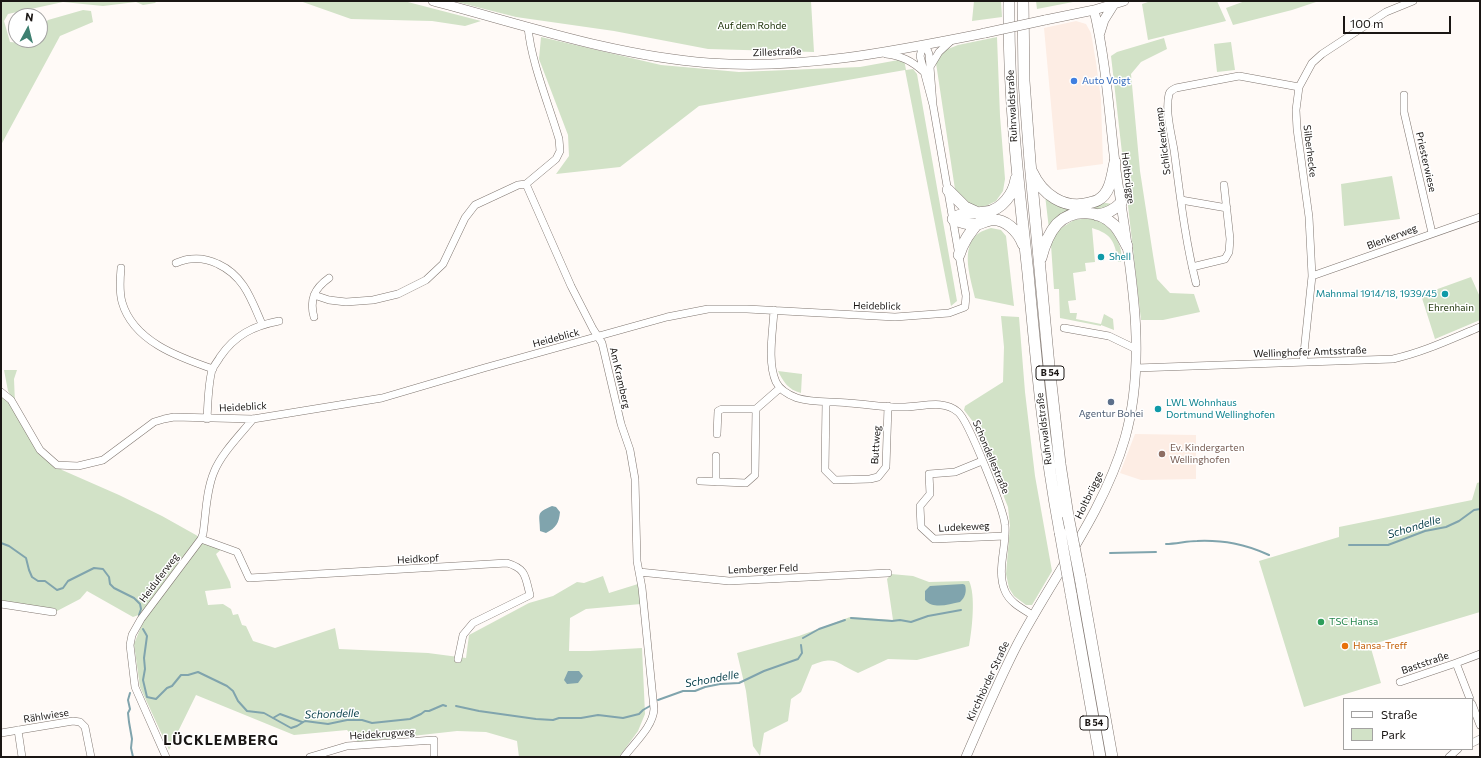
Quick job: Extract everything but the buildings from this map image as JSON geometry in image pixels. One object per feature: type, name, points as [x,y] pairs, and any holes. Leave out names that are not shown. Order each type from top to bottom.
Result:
[{"type":"highway","name":"Ruhrwaldstraße","points":[[1009,1],[1010,78],[1017,172],[1045,442],[1050,483],[1100,757]]},
{"type":"highway","name":"Ruhrwaldstraße","points":[[1023,1],[1024,81],[1030,162],[1060,464],[1068,516],[1112,757]]},
{"type":"highway","points":[[1030,162],[1036,180],[1056,200],[1067,204],[1076,205],[1098,201],[1121,203]]},
{"type":"highway","points":[[1098,201],[1111,183],[1115,162]]},
{"type":"highway","points":[[953,219],[960,214],[988,212],[996,208],[1004,202],[1015,185],[1017,172]]},
{"type":"highway","points":[[948,190],[965,207],[978,213]]},
{"type":"highway","points":[[1039,263],[1048,239],[1057,224],[1077,213],[1097,215],[1108,213],[1114,210],[1121,203]]},
{"type":"highway","points":[[1097,215],[1114,225],[1120,232],[1127,246]]},
{"type":"highway","points":[[953,219],[967,224],[977,224],[988,220],[1005,223],[1018,234],[1025,248]]},
{"type":"highway","points":[[959,255],[968,235],[977,224]]},
{"type":"main road","name":"Zillestraße","points":[[432,1],[580,41],[643,54],[709,63],[778,64],[816,62],[878,53],[985,33],[1094,10],[1124,1]]},
{"type":"main road","points":[[1100,34],[1106,16],[1114,4]]},
{"type":"main road","name":"Holtbrügge","points":[[1034,616],[1095,508],[1118,457],[1129,421],[1136,368],[1136,349],[1127,246],[1115,162],[1100,34],[1094,10]]},
{"type":"main road","name":"Kirchhörder Straße","points":[[966,757],[1017,646],[1034,616]]},
{"type":"street","name":"Silberhecke","points":[[1303,362],[1312,276],[1309,217],[1297,128],[1296,110],[1299,87],[1312,63],[1322,54],[1386,12],[1413,1]]},
{"type":"street","points":[[314,295],[329,300],[346,302],[373,300],[398,294],[426,280],[443,264],[465,218],[475,205],[518,185],[526,184],[556,159],[560,151],[559,139],[537,69],[528,27]]},
{"type":"street","points":[[930,67],[939,52],[954,39]]},
{"type":"street","name":"Heideblick","points":[[1,392],[11,400],[40,450],[56,465],[78,466],[103,460],[154,422],[164,418],[253,419],[382,398],[667,317],[708,309],[774,310],[895,318],[948,313],[965,307],[966,296],[933,105],[929,54],[923,44]]},
{"type":"street","name":"Heideblick","points":[[923,44],[920,56],[933,105]]},
{"type":"street","points":[[878,53],[894,55],[910,60],[924,73]]},
{"type":"street","name":"Schlickenkamp","points":[[1196,283],[1181,200],[1168,110],[1169,93],[1172,90],[1239,76],[1299,87]]},
{"type":"street","name":"Priesterwiese","points":[[1404,95],[1404,112],[1432,233]]},
{"type":"street","name":"Am Kramberg","points":[[526,184],[571,286],[602,343],[621,424],[632,458],[635,479],[637,562],[648,641],[654,716],[624,757]]},
{"type":"street","points":[[1192,267],[1225,260],[1230,252],[1224,185]]},
{"type":"street","points":[[1181,200],[1227,208]]},
{"type":"street","name":"Blenkerweg","points":[[1312,276],[1480,217]]},
{"type":"street","points":[[176,263],[191,259],[203,259],[214,262],[226,268],[236,276],[244,286],[262,324]]},
{"type":"street","points":[[121,268],[120,280],[122,302],[134,325],[151,341],[171,353],[213,369]]},
{"type":"street","points":[[314,317],[312,309],[314,295],[319,286],[329,278]]},
{"type":"street","points":[[717,434],[718,411],[722,409],[756,409],[780,388],[775,380],[771,358],[774,310]]},
{"type":"street","points":[[207,419],[208,393],[213,369],[228,346],[245,332],[262,324],[278,321]]},
{"type":"street","name":"Wellinghofer Amtsstraße","points":[[1136,368],[1393,359],[1411,355],[1480,327]]},
{"type":"street","points":[[1064,328],[1109,336],[1136,349]]},
{"type":"street","name":"Schondellestraße","points":[[780,388],[798,398],[826,402],[903,407],[938,404],[955,410],[964,419],[1002,510],[1006,527],[1001,570],[1003,588],[1012,601],[1034,616]]},
{"type":"street","name":"Buttweg","points":[[826,402],[825,470],[835,480],[870,479],[878,477],[886,467],[888,406]]},
{"type":"street","points":[[700,482],[746,483],[755,476],[756,409]]},
{"type":"street","name":"Heiduferweg","points":[[166,757],[135,687],[130,645],[132,635],[142,617],[201,539],[214,472],[219,461],[253,419]]},
{"type":"street","points":[[716,456],[716,482]]},
{"type":"street","name":"Ludekeweg","points":[[982,461],[955,472],[930,474],[930,494],[920,506],[921,528],[934,539],[1005,536]]},
{"type":"street","name":"Heidkopf","points":[[201,539],[237,552],[250,578],[507,563],[517,566],[524,571],[530,595],[473,623],[463,635],[458,659]]},
{"type":"street","name":"Lemberger Feld","points":[[639,572],[730,581],[888,573]]},
{"type":"street","points":[[1,604],[53,612]]},
{"type":"street","name":"Baststraße","points":[[1400,682],[1480,654]]},
{"type":"street","name":"Baststraße","points":[[1456,662],[1470,698]]},
{"type":"street","points":[[1473,707],[1480,725]]},
{"type":"street","name":"Rählwiese","points":[[1,733],[73,721],[80,722],[85,727],[91,757]]},
{"type":"street","points":[[18,730],[22,757]]},
{"type":"street","name":"Heidekrugweg","points":[[310,757],[347,746],[434,740],[434,757]]},
{"type":"street","points":[[1449,757],[1457,750]]},
{"type":"shaded area","name":"Auto Voigt","points":[[1076,21],[1086,24],[1091,33],[1101,99],[1103,164],[1057,170],[1044,28]]},
{"type":"shaded area","name":"Ev. Kindergarten Wellinghofen","points":[[1135,434],[1196,435],[1196,479],[1141,480],[1120,473]]},
{"type":"green space","points":[[1,1],[157,1],[155,3],[143,5],[136,2],[103,6],[63,2],[36,8],[8,8],[8,14],[4,21],[8,35],[8,48],[48,48],[48,20],[83,10],[91,11],[93,22],[60,36],[1,145]]},
{"type":"green space","points":[[300,1],[404,1],[481,21],[465,26],[432,21],[351,19]]},
{"type":"green space","name":"Auf dem Rohde","points":[[453,1],[811,1],[814,52],[708,49],[614,31],[516,17]]},
{"type":"green space","points":[[974,1],[1001,1],[1002,17],[972,21]]},
{"type":"green space","points":[[1036,1],[1078,1],[1037,9]]},
{"type":"green space","points":[[1151,1],[1217,1],[1226,21],[1148,40],[1142,4]]},
{"type":"green space","points":[[1245,1],[1319,1],[1292,10],[1233,25],[1226,8]]},
{"type":"green space","points":[[541,37],[661,65],[739,72],[860,67],[904,59],[906,70],[913,69],[917,74],[957,301],[951,306],[905,70],[699,106],[620,167],[556,174],[569,156],[568,135],[539,59]]},
{"type":"green space","points":[[997,37],[1000,116],[1005,179],[1003,191],[996,201],[984,207],[973,206],[956,196],[936,63],[943,51],[958,45]]},
{"type":"green space","points":[[1164,38],[1167,49],[1141,62],[1131,74],[1140,171],[1157,279],[1170,293],[1194,294],[1200,312],[1163,320],[1141,320],[1111,56],[1117,52]]},
{"type":"green space","points":[[1231,42],[1235,70],[1217,72],[1214,44]]},
{"type":"green space","points":[[1392,176],[1400,219],[1344,226],[1341,184]]},
{"type":"green space","points":[[1045,195],[1112,204],[1108,210],[1087,209],[1049,229]]},
{"type":"green space","points":[[1090,218],[1104,223],[1112,232],[1120,246],[1122,257],[1121,262],[1118,262],[1114,244],[1108,236],[1099,230],[1092,228],[1095,262],[1085,263],[1086,271],[1073,273],[1076,300],[1068,301],[1070,313],[1077,313],[1076,319],[1101,324],[1104,314],[1113,319],[1114,330],[1101,325],[1060,318],[1059,289],[1054,289],[1051,245],[1058,230],[1074,220]]},
{"type":"green space","points":[[991,228],[1001,230],[1006,236],[1014,306],[975,298],[969,273],[969,246],[979,233]]},
{"type":"green space","name":"Ehrenhain","points":[[1471,277],[1480,297],[1480,320],[1435,339],[1421,295]]},
{"type":"green space","points":[[1001,316],[1019,317],[1025,392],[1035,476],[1052,571],[1032,605],[1026,605],[1014,596],[1009,588],[1006,574],[1010,526],[1008,507],[974,423],[964,410],[965,406],[1003,382],[1004,347]]},
{"type":"green space","points":[[4,370],[17,370],[14,379],[15,403],[8,391]]},
{"type":"green space","points":[[778,371],[802,374],[801,393],[796,392],[789,387],[784,382]]},
{"type":"green space","points":[[1,392],[7,396],[33,439],[62,470],[119,495],[162,516],[212,544],[223,548],[216,554],[230,582],[231,588],[205,591],[208,605],[223,604],[231,609],[233,615],[238,614],[242,625],[246,626],[253,641],[275,648],[335,628],[339,649],[428,653],[466,658],[469,635],[529,603],[553,596],[577,582],[584,583],[603,576],[609,593],[638,584],[641,604],[586,609],[570,618],[569,651],[642,648],[645,714],[638,731],[619,757],[519,757],[517,741],[486,732],[457,731],[358,742],[347,730],[294,735],[196,695],[169,750],[140,687],[134,644],[147,612],[133,617],[87,591],[80,599],[57,611],[1,601]]},
{"type":"green space","points":[[1480,482],[1480,612],[1370,645],[1381,683],[1304,707],[1259,561],[1339,537],[1339,527],[1472,500],[1477,483]]},
{"type":"green space","points":[[891,574],[913,576],[929,582],[969,581],[973,604],[969,646],[917,660],[888,659],[858,673],[840,663],[831,660],[812,665],[801,692],[791,699],[788,721],[764,733],[760,756],[753,746],[746,691],[737,653],[799,636],[850,617],[893,620],[887,579]]},
{"type":"water","points":[[552,506],[556,507],[560,512],[558,522],[555,527],[546,533],[540,531],[539,517],[543,510]]},
{"type":"water","points":[[963,584],[966,587],[966,592],[960,602],[937,606],[925,600],[925,591],[930,586]]},
{"type":"water","points":[[568,671],[579,671],[583,676],[578,683],[567,684],[564,680]]},
{"type":"waterway","name":"Schondelle","points":[[1349,545],[1388,545],[1425,531],[1446,527],[1459,521],[1474,510],[1480,509]]},
{"type":"waterway","name":"Schondelle","points":[[1166,544],[1216,541],[1243,545],[1269,555]]},
{"type":"waterway","name":"Schondelle","points":[[1,543],[9,546],[26,558],[32,577],[38,581],[45,581],[57,590],[63,588],[68,581],[94,568],[103,569],[109,577],[110,584],[114,588],[134,598],[140,604],[141,609],[139,615]]},
{"type":"waterway","name":"Schondelle","points":[[1110,553],[1156,552]]},
{"type":"waterway","name":"Schondelle","points":[[851,618],[892,621],[900,620],[911,622],[928,616],[961,610]]},
{"type":"waterway","name":"Schondelle","points":[[803,638],[819,629],[845,620]]},
{"type":"waterway","name":"Schondelle","points":[[143,629],[147,636],[143,680],[147,697],[156,699],[167,688],[172,686],[181,675],[188,675],[198,672],[227,686],[233,691],[238,701],[247,711],[264,713],[291,728],[305,721],[328,724],[347,720],[362,720],[372,723],[410,719],[425,711],[429,711],[443,705],[446,706]]},
{"type":"waterway","name":"Schondelle","points":[[658,700],[683,691],[695,691],[720,684],[739,683],[764,671],[798,659],[802,653],[801,645]]},
{"type":"waterway","points":[[130,693],[128,700],[130,709],[128,713],[133,757]]},
{"type":"waterway","name":"Schondelle","points":[[456,706],[479,711],[553,720],[559,718],[581,718],[598,715],[623,718],[639,714],[650,706]]},
{"type":"waterway","points":[[273,718],[280,714],[302,722]]},
{"type":"place","name":"Auto Voigt","points":[[1074,81]]},
{"type":"place","name":"Shell","points":[[1101,257]]},
{"type":"place","name":"Mahnmal 1914/18, 1939/45","points":[[1445,294]]},
{"type":"place","name":"Agentur Bohei","points":[[1111,402]]},
{"type":"place","name":"LWL Wohnhaus Dortmund Wellinghofen","points":[[1158,409]]},
{"type":"place","name":"Ev. Kindergarten Wellinghofen","points":[[1162,454]]},
{"type":"place","name":"TSC Hansa","points":[[1321,622]]},
{"type":"place","name":"Hansa-Treff","points":[[1345,646]]},
{"type":"district","name":"LÜCKLEMBERG","points":[[221,740]]}]
